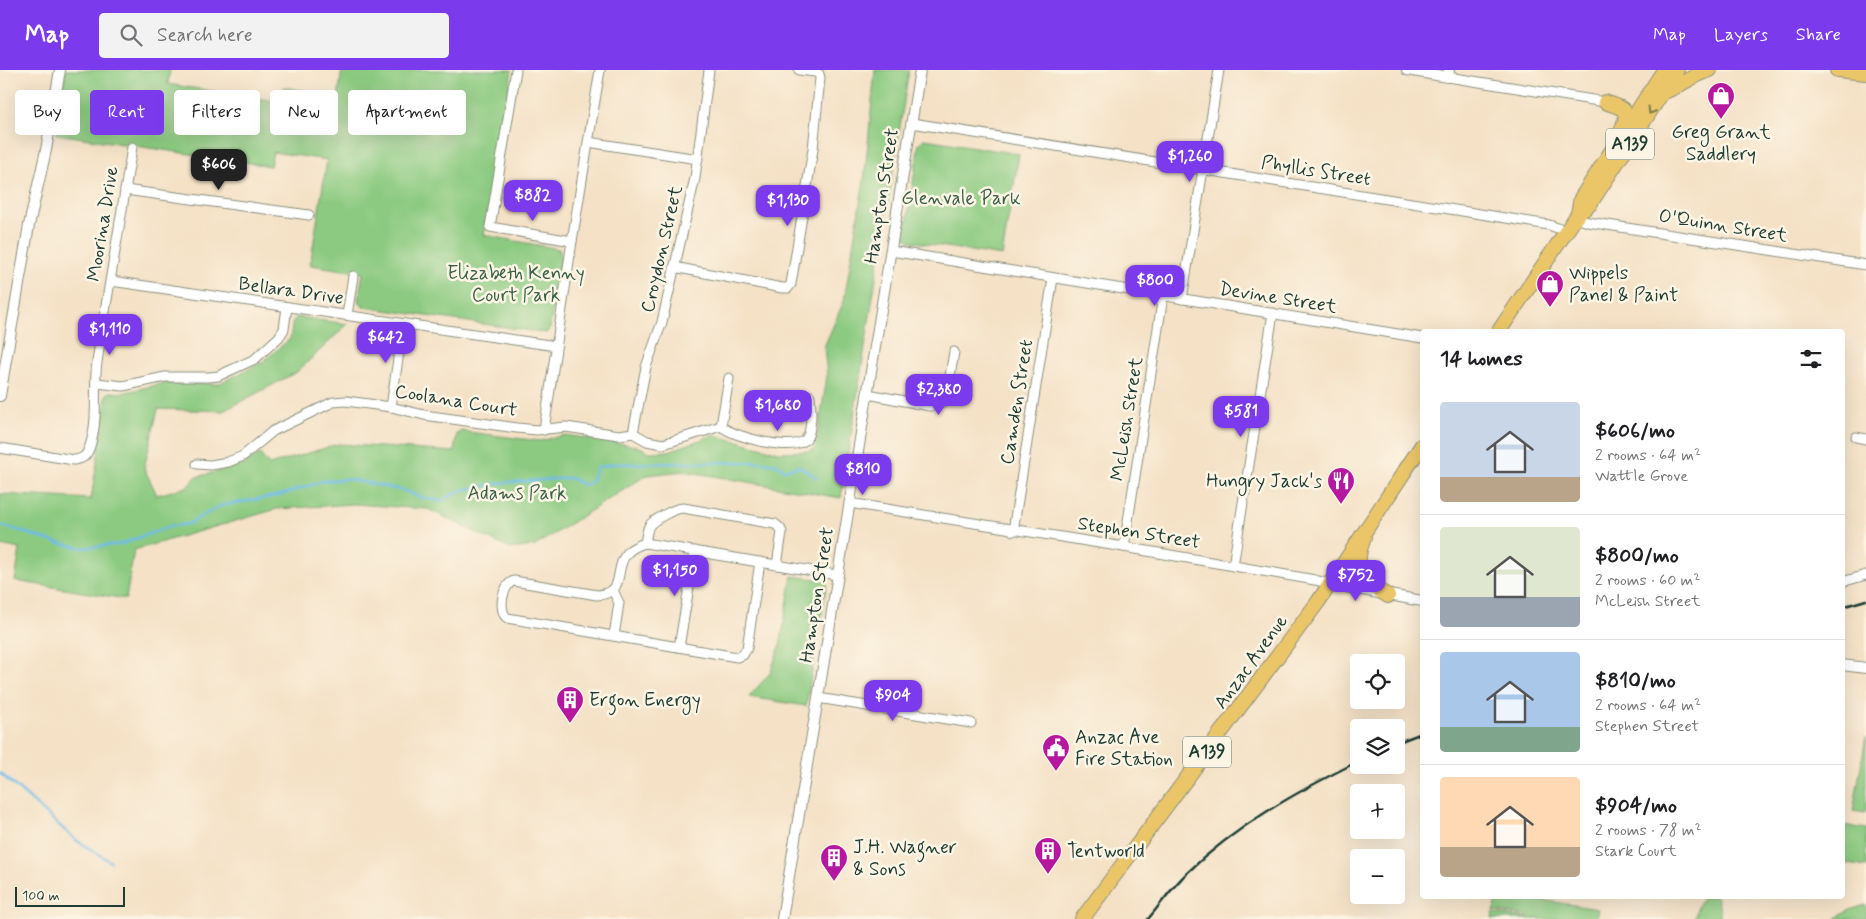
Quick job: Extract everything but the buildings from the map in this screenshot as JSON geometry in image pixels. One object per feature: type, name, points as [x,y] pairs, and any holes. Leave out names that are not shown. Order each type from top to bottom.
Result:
[{"type":"highway","name":"A139","points":[[1500,329],[1576,216],[1590,204],[1677,70]]},
{"type":"highway","points":[[1664,92],[1675,88],[1698,74],[1710,70]]},
{"type":"highway","points":[[1837,70],[1866,73]]},
{"type":"highway","name":"A139","points":[[1576,216],[1582,198],[1661,72]]},
{"type":"highway","points":[[1605,102],[1620,108],[1627,116],[1616,146]]},
{"type":"highway","name":"Anzac Avenue","points":[[1082,919],[1262,679],[1330,584],[1420,448]]},
{"type":"highway","points":[[1369,526],[1361,545],[1359,563],[1361,571],[1371,586],[1388,596]]},
{"type":"street","points":[[38,182],[40,149],[53,70]]},
{"type":"street","points":[[0,396],[4,348],[60,70]]},
{"type":"street","points":[[516,70],[490,227],[572,241]]},
{"type":"street","points":[[544,430],[600,70]]},
{"type":"street","name":"Croydon Street","points":[[633,433],[646,367],[662,322],[698,159],[709,70]]},
{"type":"street","points":[[674,267],[782,288],[788,288],[791,284],[813,149],[820,78],[819,74],[815,72],[800,70]]},
{"type":"street","name":"Hampton Street","points":[[782,919],[920,70]]},
{"type":"street","points":[[1182,299],[1219,70]]},
{"type":"street","points":[[1407,70],[1449,74],[1605,102]]},
{"type":"street","name":"Phyllis Street","points":[[912,123],[1549,225],[1566,230]]},
{"type":"street","points":[[588,142],[698,159]]},
{"type":"street","name":"Moorina Drive","points":[[0,448],[74,460],[82,459],[86,454],[90,444],[97,406],[97,366],[132,147]]},
{"type":"street","points":[[125,190],[309,215]]},
{"type":"street","name":"O'Quinn Street","points":[[1576,216],[1588,222],[1866,265]]},
{"type":"street","name":"Devine Street","points":[[891,251],[1420,338]]},
{"type":"street","points":[[347,315],[353,276]]},
{"type":"street","name":"Camden Street","points":[[1013,530],[1053,278]]},
{"type":"street","name":"Bellara Drive","points":[[111,281],[556,346]]},
{"type":"street","name":"McLeish Street","points":[[1124,547],[1163,296]]},
{"type":"street","points":[[97,383],[123,386],[166,377],[218,376],[255,359],[279,337],[284,329],[287,307]]},
{"type":"street","points":[[1232,566],[1273,313]]},
{"type":"street","points":[[391,407],[403,324]]},
{"type":"street","points":[[868,394],[930,406],[943,403],[947,394],[954,352]]},
{"type":"street","points":[[729,378],[720,426],[733,434],[781,445],[802,443],[808,437],[812,412],[810,396]]},
{"type":"street","name":"Coolana Court","points":[[197,464],[212,465],[228,462],[243,456],[273,431],[333,402],[346,401],[391,407],[424,415],[517,428],[544,430],[566,427],[619,435],[633,433],[647,442],[664,444],[720,426]]},
{"type":"street","points":[[1856,437],[1866,439]]},
{"type":"street","name":"Stephen Street","points":[[849,503],[1124,547],[1420,601]]},
{"type":"street","points":[[645,543],[648,527],[678,508],[683,508],[775,524],[782,532],[777,565]]},
{"type":"street","points":[[760,562],[747,648],[743,654],[737,657],[507,618],[503,615],[502,610],[505,587],[508,582],[514,581],[596,595],[608,594],[618,582],[620,566],[624,557],[629,551],[645,543],[695,551],[837,575]]},
{"type":"street","points":[[679,647],[695,551]]},
{"type":"street","points":[[1845,581],[1866,575]]},
{"type":"street","points":[[613,590],[619,603],[614,636]]},
{"type":"street","points":[[1845,665],[1866,668]]},
{"type":"street","points":[[818,698],[971,723]]},
{"type":"green space","name":"Elizabeth Kenny Court Park","points":[[66,70],[170,70],[168,84],[205,90],[174,90],[174,135],[260,135],[260,99],[270,100],[270,135],[338,135],[338,96],[342,70],[512,70],[484,235],[559,249],[561,256],[550,329],[546,333],[363,307],[358,300],[363,273],[310,265],[327,160],[273,152],[270,166],[63,135],[80,135],[80,90],[63,90]]},
{"type":"green space","name":"Adams Park","points":[[875,70],[909,70],[841,498],[684,471],[647,475],[535,546],[510,549],[428,509],[353,504],[277,509],[134,550],[126,599],[15,581],[20,549],[0,545],[0,494],[91,499],[106,395],[110,392],[122,393],[165,383],[218,384],[261,363],[290,339],[293,321],[297,317],[348,324],[297,372],[223,411],[158,409],[144,468],[157,495],[187,487],[196,477],[243,465],[260,454],[269,465],[338,444],[454,452],[457,433],[460,434],[460,431],[540,441],[565,435],[637,446],[650,452],[669,451],[714,435],[779,452],[811,451],[816,446],[827,376],[824,347],[844,301],[865,173]]},
{"type":"green space","points":[[283,87],[301,90],[282,90]]},
{"type":"green space","name":"Glenvale Park","points":[[925,139],[1019,154],[1002,256],[909,241],[905,235],[919,143]]},
{"type":"green space","points":[[792,576],[824,580],[827,584],[806,706],[749,697],[770,673],[780,646]]},
{"type":"green space","points":[[1866,737],[1866,813],[1853,811]]},
{"type":"green space","points":[[1845,825],[1866,829],[1866,867],[1845,863]]},
{"type":"green space","points":[[1496,899],[1536,899],[1598,909],[1596,919],[1492,919],[1493,913],[1527,918],[1527,916],[1494,911]]},
{"type":"green space","points":[[1702,899],[1717,899],[1720,909],[1720,919],[1694,919]]},
{"type":"green space","points":[[1866,905],[1866,919],[1835,919],[1849,910]]},
{"type":"waterway","points":[[616,464],[759,462],[777,464],[785,470],[799,466],[817,478]]},
{"type":"waterway","points":[[0,526],[54,542],[83,548],[121,544],[171,526],[188,524],[220,506],[281,495],[323,481],[348,479],[406,491],[419,497],[441,501],[462,490],[499,483],[570,478],[585,485],[592,481],[598,467],[613,464]]},
{"type":"waterway","points":[[0,773],[76,840],[111,862]]},
{"type":"railway","points":[[1845,606],[1866,600]]},
{"type":"railway","points":[[1405,740],[1420,734]]},
{"type":"railway","points":[[1148,919],[1182,878],[1226,839],[1269,810],[1313,784],[1350,766]]},
{"type":"place","name":"Greg Grant Saddlery","points":[[1721,120]]},
{"type":"place","name":"Wippels Panel & Paint","points":[[1550,308]]},
{"type":"place","name":"Hungry Jack's","points":[[1341,505]]},
{"type":"place","name":"Ergon Energy","points":[[570,724]]},
{"type":"place","name":"Anzac Ave Fire Station","points":[[1056,772]]},
{"type":"place","name":"Tentworld","points":[[1048,875]]},
{"type":"place","name":"J.H. Wagner & Sons","points":[[834,882]]}]
